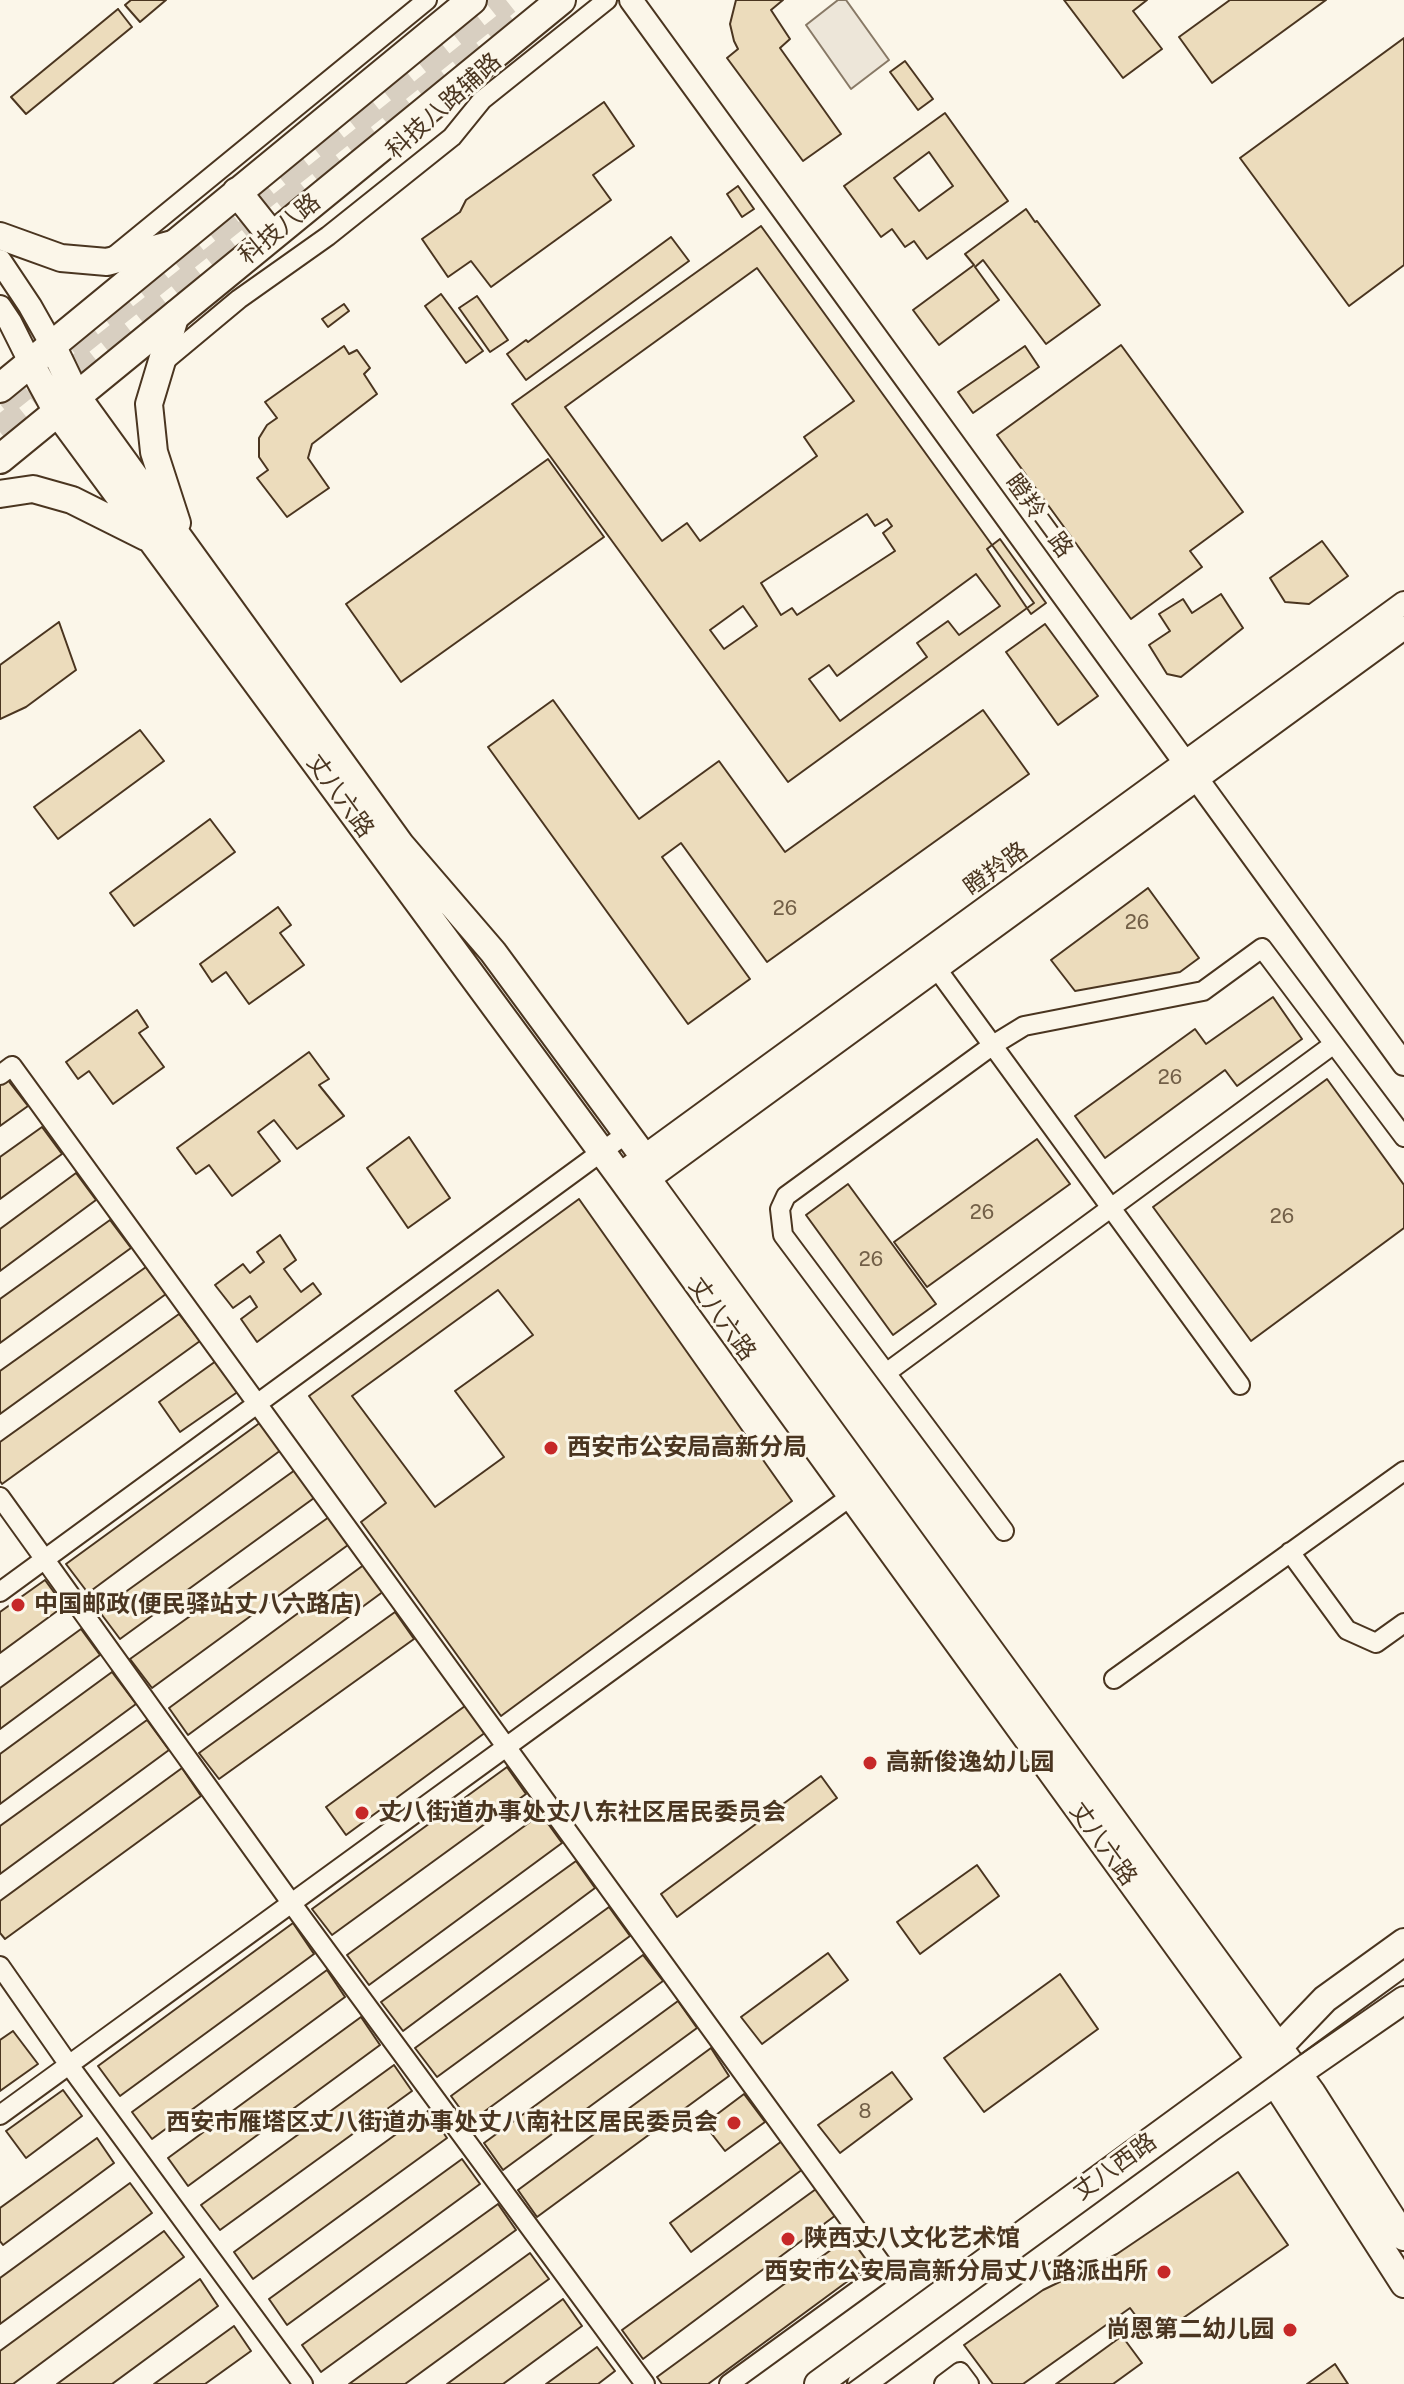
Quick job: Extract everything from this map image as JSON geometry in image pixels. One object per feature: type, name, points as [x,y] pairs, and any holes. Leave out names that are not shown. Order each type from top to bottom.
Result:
[{"type":"main road","points":[[0,388],[472,0]]},
{"type":"main road","name":"科技八路","points":[[0,459],[561,0]]},
{"type":"main road","points":[[237,192],[272,236]]},
{"type":"main road","points":[[0,236],[61,258],[107,262],[176,243]]},
{"type":"main road","points":[[176,314],[149,404],[154,452],[184,545]]},
{"type":"main road","name":"丈八六路","points":[[41,353],[66,404],[151,540],[602,1152],[635,1176],[1278,2066],[1404,2284]]},
{"type":"main road","name":"丈八六路","points":[[66,404],[184,545],[401,845],[493,952],[626,1134],[635,1176],[850,1497],[1278,2066],[1312,2093],[1404,2237]]},
{"type":"main road","points":[[0,494],[33,489],[72,500],[151,540]]},
{"type":"main road","name":"丈八西路","points":[[861,2384],[1278,2066],[1325,1999],[1404,1942]]},
{"type":"main road","name":"丈八西路","points":[[818,2384],[1278,2066],[1404,2000]]},
{"type":"street","points":[[107,262],[427,0]]},
{"type":"street","name":"科技八路辅路","points":[[161,364],[239,299],[328,236],[452,137],[482,100],[607,0]]},
{"type":"street","name":"瞪羚二路","points":[[631,0],[1404,1064]]},
{"type":"street","points":[[0,261],[30,306],[41,353]]},
{"type":"street","points":[[0,307],[10,322],[41,353]]},
{"type":"street","name":"瞪羚路","points":[[635,1176],[937,969],[1404,603]]},
{"type":"street","name":"瞪羚路","points":[[635,1176],[1192,771],[1404,628]]},
{"type":"street","points":[[1004,1531],[783,1235],[780,1209],[786,1196],[993,1045],[1024,1026],[1203,991],[1262,948],[1404,1137]]},
{"type":"street","points":[[937,969],[1240,1385]]},
{"type":"street","points":[[886,1373],[1334,1044]]},
{"type":"street","points":[[0,1075],[12,1066],[886,2270],[729,2384]]},
{"type":"street","points":[[0,1592],[626,1134]]},
{"type":"street","points":[[1114,1679],[1290,1552],[1401,1480]]},
{"type":"street","points":[[0,1497],[292,1904],[645,2384]]},
{"type":"street","points":[[0,2115],[850,1497]]},
{"type":"street","points":[[1290,1552],[1347,1630],[1376,1643],[1404,1623]]},
{"type":"street","points":[[0,1966],[303,2384]]},
{"type":"street","points":[[944,2384],[960,2372],[969,2384]]},
{"type":"shaded area","points":[[838,0],[846,0],[889,60],[851,89],[806,25]]},
{"type":"building","points":[[131,0],[166,0],[140,22],[125,5]]},
{"type":"building","points":[[736,0],[783,0],[771,10],[790,39],[780,48],[841,134],[803,161],[727,58],[738,49],[730,24]]},
{"type":"building","points":[[1064,0],[1147,0],[1133,11],[1162,49],[1123,78]]},
{"type":"building","points":[[1230,0],[1326,0],[1212,83],[1179,37]]},
{"type":"building","points":[[118,9],[132,27],[26,114],[11,97]]},
{"type":"building","points":[[1404,38],[1404,265],[1349,306],[1240,158]]},
{"type":"building","points":[[905,61],[933,99],[918,110],[890,72]]},
{"type":"building","points":[[604,102],[634,146],[593,175],[611,200],[491,287],[471,261],[448,277],[422,239],[460,212],[466,200]]},
{"type":"building","points":[[945,113],[1008,201],[927,259],[914,241],[905,247],[892,229],[881,237],[844,186]],"holes":[[[929,152],[953,186],[919,211],[894,178]]]},
{"type":"building","points":[[738,186],[754,209],[742,217],[727,194]]},
{"type":"building","points":[[1026,209],[1100,305],[1046,344],[983,260],[975,267],[999,300],[939,345],[913,310],[974,265],[965,254]]},
{"type":"building","points":[[761,226],[1034,603],[788,782],[512,404]]},
{"type":"building","points":[[671,237],[689,261],[526,380],[507,354],[526,340],[528,342]]},
{"type":"building","points":[[757,268],[854,401],[804,437],[817,456],[700,541],[687,523],[662,541],[565,407]]},
{"type":"building","points":[[441,294],[483,351],[466,363],[425,306]]},
{"type":"building","points":[[477,296],[508,340],[490,352],[459,308]]},
{"type":"building","points":[[344,304],[349,311],[328,327],[322,319]]},
{"type":"building","points":[[1121,345],[1243,512],[1190,551],[1202,567],[1131,619],[997,435]]},
{"type":"building","points":[[344,346],[349,354],[357,350],[370,368],[364,374],[377,394],[312,444],[308,458],[329,488],[287,517],[257,478],[268,470],[259,457],[259,438],[267,425],[277,418],[265,402]]},
{"type":"building","points":[[1025,346],[1039,367],[973,413],[958,392]]},
{"type":"building","points":[[548,459],[604,537],[401,682],[346,604]]},
{"type":"building","points":[[867,514],[875,526],[887,519],[892,526],[883,533],[895,551],[797,615],[792,608],[781,615],[761,583]]},
{"type":"building","points":[[1000,539],[1046,603],[1031,614],[987,549]]},
{"type":"building","points":[[1322,541],[1348,576],[1309,604],[1285,602],[1270,578]]},
{"type":"building","points":[[976,574],[1000,606],[959,635],[948,621],[917,643],[927,657],[840,721],[809,679],[829,665],[837,676]]},
{"type":"building","points":[[1221,594],[1243,628],[1181,677],[1167,674],[1149,645],[1170,631],[1159,614],[1183,599],[1192,613]]},
{"type":"building","points":[[743,606],[757,626],[724,649],[710,630]]},
{"type":"building","points":[[59,622],[76,670],[26,707],[0,719],[0,665]]},
{"type":"building","points":[[1045,624],[1098,696],[1058,725],[1006,652]]},
{"type":"building","points":[[553,700],[639,819],[719,761],[785,852],[983,710],[1029,774],[767,962],[681,843],[662,857],[750,979],[688,1024],[488,747]]},
{"type":"building","points":[[140,730],[164,761],[58,839],[34,807]]},
{"type":"building","points":[[210,819],[235,852],[134,926],[110,893]]},
{"type":"building","points":[[1148,888],[1199,958],[1180,972],[1075,991],[1051,960]]},
{"type":"building","points":[[278,907],[291,925],[280,933],[304,965],[249,1004],[226,972],[212,982],[200,964]]},
{"type":"building","points":[[1273,997],[1302,1039],[1237,1086],[1225,1070],[1105,1158],[1075,1116],[1195,1029],[1206,1044]]},
{"type":"building","points":[[137,1010],[148,1027],[139,1033],[164,1067],[113,1104],[89,1071],[78,1079],[66,1062]]},
{"type":"building","points":[[309,1052],[329,1079],[319,1085],[344,1116],[297,1149],[274,1120],[258,1132],[280,1161],[232,1196],[209,1165],[196,1174],[177,1148]]},
{"type":"building","points":[[7,1079],[28,1106],[0,1126],[0,1084]]},
{"type":"building","points":[[1327,1079],[1404,1185],[1404,1228],[1251,1341],[1153,1207]]},
{"type":"building","points":[[42,1127],[62,1154],[0,1199],[0,1157]]},
{"type":"building","points":[[409,1137],[450,1198],[408,1228],[367,1168]]},
{"type":"building","points":[[1037,1139],[1070,1184],[927,1287],[894,1242]]},
{"type":"building","points":[[76,1173],[96,1200],[0,1271],[0,1229]]},
{"type":"building","points":[[848,1184],[936,1304],[893,1335],[806,1215]]},
{"type":"building","name":"西安市公安局高新分局","points":[[579,1199],[792,1501],[501,1716],[361,1522],[386,1503],[309,1396]]},
{"type":"building","points":[[110,1220],[131,1248],[0,1343],[0,1299]]},
{"type":"building","points":[[280,1235],[296,1260],[284,1269],[301,1292],[313,1283],[321,1294],[257,1342],[241,1319],[257,1307],[250,1296],[233,1308],[215,1285],[243,1264],[250,1273],[264,1262],[257,1252]]},
{"type":"building","points":[[146,1267],[166,1294],[0,1414],[0,1371]]},
{"type":"building","points":[[498,1290],[533,1335],[455,1391],[504,1457],[435,1507],[352,1396]]},
{"type":"building","points":[[179,1314],[200,1341],[2,1484],[0,1442]]},
{"type":"building","points":[[216,1361],[239,1391],[180,1432],[159,1402]]},
{"type":"building","points":[[261,1422],[281,1450],[88,1593],[66,1564]]},
{"type":"building","points":[[295,1470],[314,1498],[120,1639],[99,1611]]},
{"type":"building","points":[[329,1517],[348,1545],[152,1688],[130,1659]]},
{"type":"building","points":[[365,1564],[384,1591],[188,1735],[169,1708]]},
{"type":"building","points":[[45,1580],[64,1606],[0,1653],[0,1612]]},
{"type":"building","points":[[395,1612],[414,1639],[219,1779],[199,1753]]},
{"type":"building","points":[[81,1629],[100,1655],[0,1729],[0,1688]]},
{"type":"building","points":[[112,1672],[136,1704],[0,1804],[0,1754]]},
{"type":"building","points":[[465,1706],[486,1732],[346,1835],[326,1807]]},
{"type":"building","points":[[147,1720],[169,1750],[0,1874],[0,1826]]},
{"type":"building","points":[[507,1767],[526,1794],[332,1935],[312,1909]]},
{"type":"building","points":[[182,1768],[201,1796],[5,1939],[0,1933],[0,1901]]},
{"type":"building","points":[[821,1776],[837,1798],[677,1917],[661,1894]]},
{"type":"building","points":[[541,1814],[562,1843],[369,1985],[347,1955]]},
{"type":"building","points":[[576,1861],[595,1888],[403,2031],[381,2002]]},
{"type":"building","points":[[977,1865],[999,1896],[920,1954],[897,1922]]},
{"type":"building","points":[[609,1907],[630,1936],[437,2077],[415,2048]]},
{"type":"building","points":[[293,1923],[314,1954],[120,2096],[98,2066]]},
{"type":"building","points":[[828,1953],[848,1980],[762,2044],[741,2017]]},
{"type":"building","points":[[643,1955],[663,1981],[470,2122],[451,2096]]},
{"type":"building","points":[[327,1970],[345,1997],[152,2139],[132,2112]]},
{"type":"building","points":[[1060,1974],[1098,2029],[984,2112],[944,2058]]},
{"type":"building","points":[[678,2001],[697,2028],[503,2170],[484,2143]]},
{"type":"building","points":[[361,2017],[380,2045],[188,2186],[168,2158]]},
{"type":"building","points":[[13,2031],[38,2064],[0,2091],[0,2040]]},
{"type":"building","points":[[711,2048],[729,2076],[537,2217],[518,2190]]},
{"type":"building","points":[[394,2065],[412,2091],[220,2230],[201,2205]]},
{"type":"building","points":[[892,2072],[912,2099],[840,2153],[818,2125]]},
{"type":"building","points":[[63,2090],[82,2116],[26,2158],[6,2131]]},
{"type":"building","name":"西安市雁塔区丈八街道办事处丈八南社区居民委员会","points":[[744,2094],[765,2122],[725,2151],[704,2124]]},
{"type":"building","points":[[428,2111],[447,2138],[253,2279],[234,2252]]},
{"type":"building","points":[[97,2138],[114,2163],[3,2245],[0,2241],[0,2208]]},
{"type":"building","points":[[782,2141],[803,2169],[691,2252],[670,2223]]},
{"type":"building","points":[[462,2159],[480,2184],[287,2325],[269,2299]]},
{"type":"building","name":"西安市公安局高新分局丈八路派出所","points":[[1238,2172],[1288,2245],[1153,2339],[1130,2308],[1023,2384],[993,2384],[964,2345],[1043,2290],[1117,2254]]},
{"type":"building","points":[[130,2183],[152,2213],[0,2324],[0,2278]]},
{"type":"building","points":[[816,2189],[836,2215],[643,2359],[622,2330]]},
{"type":"building","points":[[498,2204],[516,2230],[321,2372],[302,2345]]},
{"type":"building","points":[[164,2231],[184,2257],[13,2384],[0,2384],[0,2351]]},
{"type":"building","points":[[850,2236],[871,2264],[708,2384],[662,2384],[657,2377]]},
{"type":"building","points":[[530,2253],[549,2279],[405,2384],[349,2384]]},
{"type":"building","points":[[200,2279],[218,2306],[112,2384],[57,2384]]},
{"type":"building","points":[[563,2299],[582,2326],[503,2384],[447,2384]]},
{"type":"building","points":[[234,2326],[251,2351],[205,2384],[154,2384]]},
{"type":"building","points":[[1122,2336],[1142,2363],[1113,2384],[1056,2384]]},
{"type":"building","points":[[597,2347],[615,2371],[598,2384],[546,2384]]},
{"type":"building","points":[[1335,2364],[1348,2384],[1307,2384]]},
{"type":"tunnel","points":[[0,404],[506,0]]},
{"type":"tunnel","points":[[0,432],[514,21]]},
{"type":"tram line","points":[[848,2384],[1404,1979]]},
{"type":"place","name":"西安市公安局高新分局","points":[[551,1448]]},
{"type":"place","name":"中国邮政(便民驿站丈八六路店)","points":[[18,1605]]},
{"type":"place","name":"高新俊逸幼儿园","points":[[870,1763]]},
{"type":"place","name":"丈八街道办事处丈八东社区居民委员会","points":[[362,1813]]},
{"type":"place","name":"西安市雁塔区丈八街道办事处丈八南社区居民委员会","points":[[734,2123]]},
{"type":"place","name":"陕西丈八文化艺术馆","points":[[788,2239]]},
{"type":"place","name":"西安市公安局高新分局丈八路派出所","points":[[1164,2272]]},
{"type":"place","name":"尚恩第二幼儿园","points":[[1290,2330]]}]
